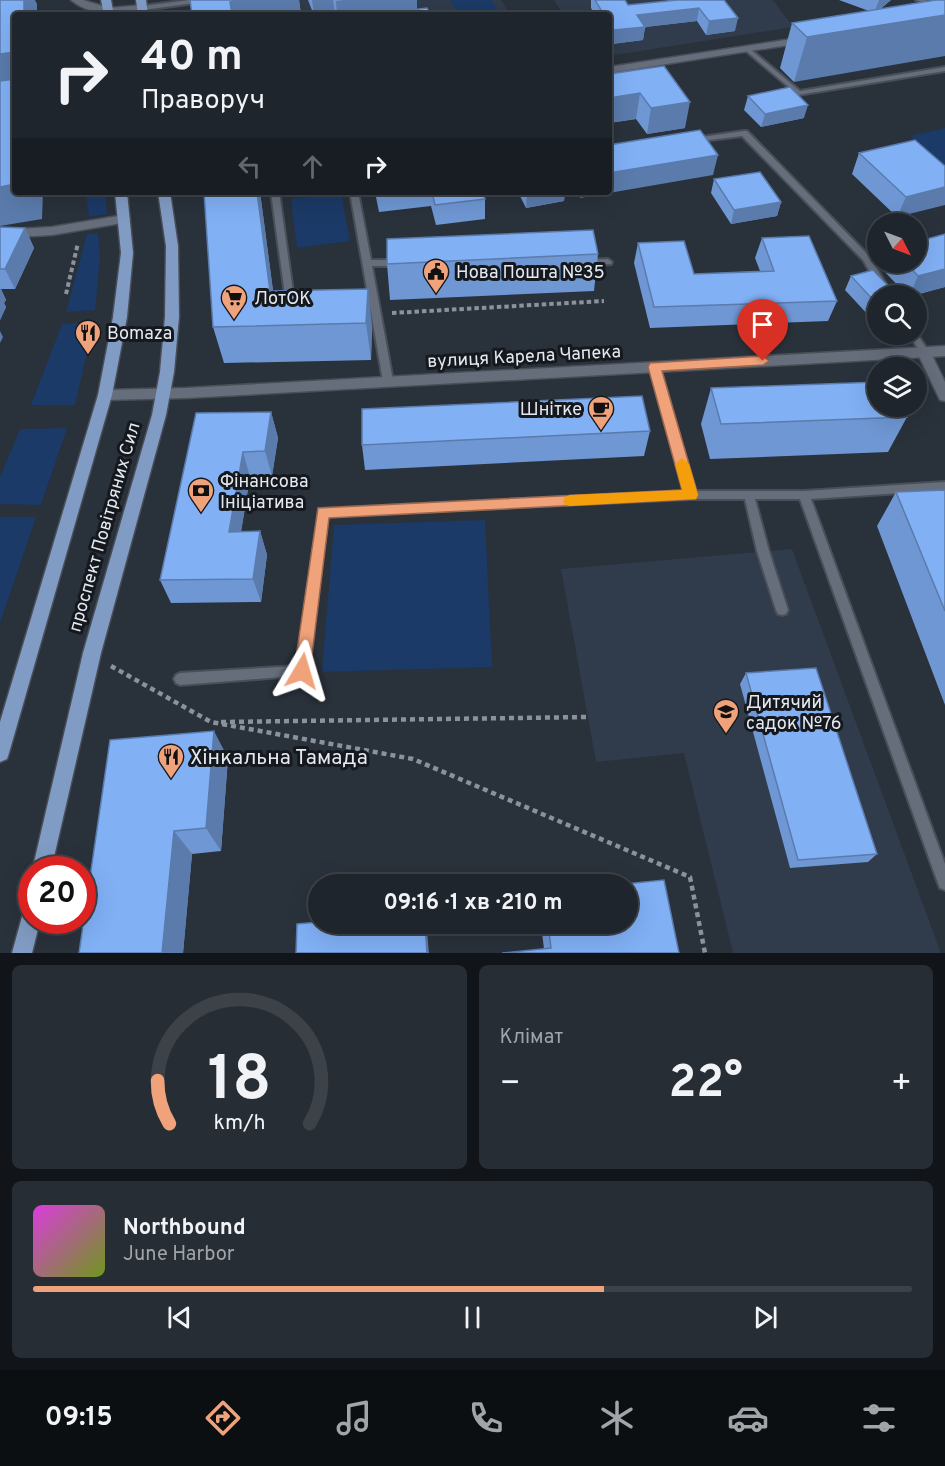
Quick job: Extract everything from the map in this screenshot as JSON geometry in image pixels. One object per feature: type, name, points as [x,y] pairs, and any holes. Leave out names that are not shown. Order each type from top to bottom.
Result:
[{"type":"main road","name":"проспект Повітряних Сил","points":[[0,753],[105,395],[127,253],[121,195]]},
{"type":"main road","name":"проспект Повітряних Сил","points":[[45,856],[92,653],[163,394],[172,317],[172,246],[165,195]]},
{"type":"main road","points":[[22,953],[27,934]]},
{"type":"street","points":[[76,0],[104,12]]},
{"type":"street","points":[[120,12],[142,8]]},
{"type":"street","points":[[612,70],[816,39]]},
{"type":"street","points":[[0,234],[52,231],[124,219]]},
{"type":"street","name":"вулиця Карела Чапека","points":[[105,395],[163,394],[945,351]]},
{"type":"street","points":[[924,352],[945,396]]},
{"type":"lane","points":[[142,8],[202,0]]},
{"type":"lane","points":[[919,0],[945,9]]},
{"type":"lane","points":[[747,49],[798,93],[945,69]]},
{"type":"lane","points":[[688,141],[744,133],[866,258],[882,285]]},
{"type":"lane","points":[[275,195],[290,302],[301,303]]},
{"type":"lane","points":[[355,195],[388,381]]},
{"type":"lane","points":[[573,262],[608,262]]},
{"type":"lane","points":[[367,263],[413,263]]},
{"type":"lane","points":[[365,312],[376,314]]},
{"type":"lane","points":[[920,345],[924,352]]},
{"type":"lane","points":[[655,367],[691,495]]},
{"type":"lane","points":[[180,679],[302,671],[322,512],[691,495],[804,495],[945,486]]},
{"type":"lane","points":[[749,495],[763,551],[782,610]]},
{"type":"lane","points":[[804,495],[945,883]]},
{"type":"path","points":[[66,294],[78,243]]},
{"type":"path","points":[[376,314],[604,301]]},
{"type":"path","points":[[110,665],[211,722],[413,759],[690,877],[705,953]]},
{"type":"path","points":[[211,722],[588,717]]},
{"type":"shaded area","points":[[190,0],[501,0],[509,12],[192,12]]},
{"type":"shaded area","points":[[450,0],[491,0],[500,12],[457,12]]},
{"type":"shaded area","points":[[554,0],[773,0],[793,27],[612,56],[612,12],[561,12]]},
{"type":"shaded area","points":[[945,128],[945,168],[910,136]]},
{"type":"shaded area","points":[[86,195],[105,195],[107,214],[89,217]]},
{"type":"shaded area","points":[[341,195],[350,241],[297,248],[291,199]]},
{"type":"shaded area","points":[[98,233],[100,258],[95,310],[66,312],[87,234]]},
{"type":"shaded area","points":[[94,322],[75,405],[31,405],[62,324]]},
{"type":"shaded area","points":[[67,428],[41,505],[0,504],[0,477],[20,429]]},
{"type":"shaded area","points":[[0,517],[36,517],[0,623]]},
{"type":"shaded area","points":[[485,520],[492,667],[322,672],[334,525]]},
{"type":"shaded area","name":"Дитячий садок №76","points":[[792,549],[941,953],[733,953],[684,753],[596,762],[561,569]]},
{"type":"building","points":[[0,0],[24,0],[24,12],[12,12],[12,52],[0,54]]},
{"type":"building","points":[[190,0],[244,0],[230,2],[232,12],[192,12]]},
{"type":"building","points":[[595,0],[625,0],[628,5],[677,0],[724,0],[738,18],[709,21],[699,8],[637,15],[645,27],[614,30],[612,12],[602,12]]},
{"type":"building","points":[[945,0],[945,15],[807,37],[792,23]]},
{"type":"building","points":[[427,8],[429,12],[394,12]]},
{"type":"building","points":[[664,66],[690,102],[651,108],[640,93],[612,98],[612,74]]},
{"type":"building","points":[[12,79],[12,185],[0,187],[0,81]]},
{"type":"building","points":[[790,87],[808,105],[765,114],[748,96]]},
{"type":"building","points":[[700,130],[718,155],[612,173],[612,145]]},
{"type":"building","points":[[915,140],[945,166],[945,187],[906,197],[859,153]]},
{"type":"building","points":[[760,172],[781,202],[734,210],[714,179]]},
{"type":"building","points":[[204,195],[257,195],[270,291],[368,289],[366,323],[213,327]]},
{"type":"building","points":[[433,195],[484,195],[485,199],[435,205]]},
{"type":"building","points":[[0,227],[25,228],[5,269],[0,269]]},
{"type":"building","points":[[593,230],[598,254],[387,264],[387,239]]},
{"type":"building","points":[[945,234],[945,269],[918,276],[915,273],[927,273],[927,239]]},
{"type":"building","points":[[809,236],[837,301],[654,307],[638,243],[684,241],[694,274],[774,271],[762,238]]},
{"type":"building","points":[[867,272],[876,273],[887,285],[867,285],[867,293],[851,276]]},
{"type":"building","points":[[867,382],[867,417],[907,417],[721,424],[711,388]]},
{"type":"building","points":[[642,396],[650,431],[362,445],[362,409]]},
{"type":"building","points":[[271,412],[265,451],[243,452],[229,532],[260,531],[253,579],[160,580],[196,413]]},
{"type":"building","points":[[945,490],[945,611],[896,492]]},
{"type":"building","points":[[816,668],[877,854],[798,860],[746,673]]},
{"type":"building","points":[[214,731],[206,828],[174,831],[162,953],[79,953],[82,934],[96,934],[96,856],[93,856],[110,740]]},
{"type":"building","points":[[664,880],[679,953],[502,953],[551,948],[549,934],[638,934],[638,883]]},
{"type":"building","points":[[308,923],[308,934],[426,934],[427,953],[296,953],[297,924]]},
{"type":"slow traffic","points":[[570,501],[691,495],[682,464]]},
{"type":"place","name":"Нова Пошта №35","points":[[436,295]]},
{"type":"place","name":"ЛотОК","points":[[234,321]]},
{"type":"place","name":"Bomaza","points":[[88,356]]},
{"type":"place","name":"Шнітке","points":[[601,432]]},
{"type":"place","name":"Фінансова Ініціатива","points":[[201,514]]},
{"type":"place","name":"Дитячий садок №76","points":[[726,735]]},
{"type":"place","name":"Хінкальна Тамада","points":[[171,780]]},
{"type":"route","points":[[302,671],[322,512],[691,495],[655,367],[763,361]]}]
